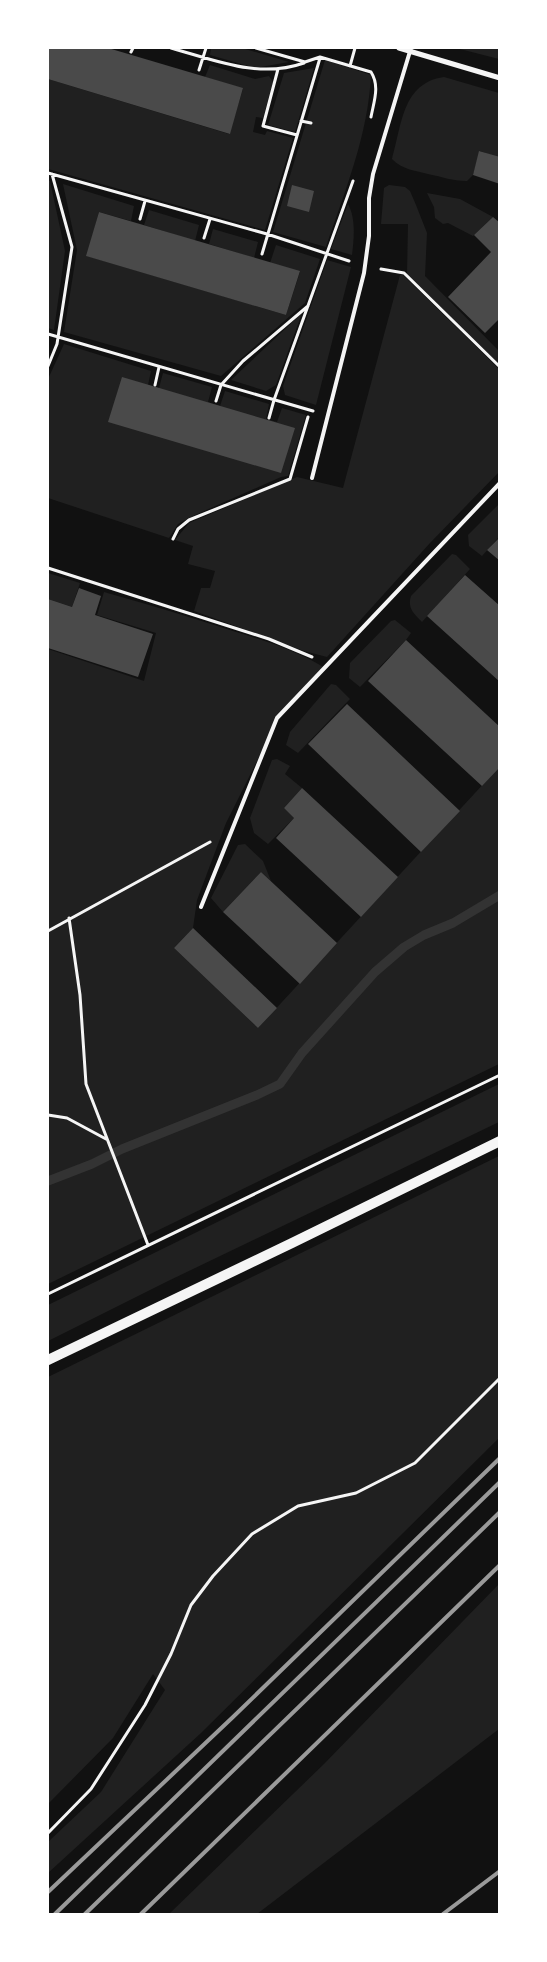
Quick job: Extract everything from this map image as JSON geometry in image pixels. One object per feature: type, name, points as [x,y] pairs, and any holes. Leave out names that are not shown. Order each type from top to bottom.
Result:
[{"type":"main road","points":[[48,1360],[500,1141]]},
{"type":"street","points":[[399,48],[411,49],[500,78]]},
{"type":"lane","points":[[312,478],[365,266],[369,236],[369,198],[373,174],[411,49]]},
{"type":"lane","points":[[201,907],[277,718],[500,483]]},
{"type":"path","points":[[131,52],[133,48]]},
{"type":"path","points":[[171,48],[245,69],[278,69],[320,57],[371,72],[376,79],[376,90],[370,123]]},
{"type":"path","points":[[199,70],[206,48]]},
{"type":"path","points":[[256,48],[305,62]]},
{"type":"path","points":[[350,66],[355,48]]},
{"type":"path","points":[[262,254],[320,57]]},
{"type":"path","points":[[278,69],[263,126],[297,135]]},
{"type":"path","points":[[301,121],[311,123]]},
{"type":"path","points":[[50,174],[267,234],[365,266],[404,273],[500,367]]},
{"type":"path","points":[[48,366],[57,344],[72,247],[50,174]]},
{"type":"path","points":[[269,418],[355,174]]},
{"type":"path","points":[[140,219],[145,201]]},
{"type":"path","points":[[204,238],[210,219]]},
{"type":"path","points":[[216,401],[222,386],[243,361],[309,305]]},
{"type":"path","points":[[48,334],[328,416]]},
{"type":"path","points":[[155,384],[159,367]]},
{"type":"path","points":[[173,539],[178,530],[189,520],[290,479],[310,410]]},
{"type":"path","points":[[48,568],[269,639],[316,659],[326,666]]},
{"type":"path","points":[[48,930],[232,830]]},
{"type":"path","points":[[69,918],[80,995],[86,1084],[148,1245]]},
{"type":"path","points":[[48,1294],[500,1076]]},
{"type":"path","points":[[48,1115],[67,1118],[106,1140]]},
{"type":"path","points":[[48,1833],[91,1789],[145,1705],[171,1654],[191,1605],[212,1576],[252,1534],[298,1506],[356,1493],[415,1463],[500,1378]]},
{"type":"shaded area","points":[[211,48],[242,48],[289,62],[255,68],[210,55]]},
{"type":"shaded area","points":[[456,48],[499,49],[499,59]]},
{"type":"shaded area","points":[[325,60],[371,75],[369,98],[360,141],[348,184],[326,247],[273,232]]},
{"type":"shaded area","points":[[210,65],[255,79],[269,76],[273,82],[263,118],[256,117],[253,132],[265,135],[267,131],[293,138],[265,230],[48,169],[48,79],[229,134],[243,89],[205,77]]},
{"type":"shaded area","points":[[314,68],[295,132],[268,125],[284,73]]},
{"type":"shaded area","points":[[444,77],[499,93],[499,158],[480,151],[473,175],[467,181],[452,180],[409,169],[392,159],[402,120],[412,97],[430,81]]},
{"type":"shaded area","points":[[48,180],[50,181],[65,251],[54,330],[48,328]]},
{"type":"shaded area","points":[[63,184],[134,206],[131,221],[99,212],[87,256],[286,315],[300,272],[270,263],[276,245],[320,259],[305,303],[221,376],[64,332],[77,250]]},
{"type":"shaded area","points":[[389,185],[405,187],[410,191],[416,205],[427,233],[425,276],[499,351],[499,364],[407,275],[408,224],[381,224],[384,188]]},
{"type":"shaded area","points":[[427,193],[460,199],[493,217],[473,236],[448,223],[443,224],[435,218],[434,207]]},
{"type":"shaded area","points":[[348,204],[353,222],[352,255],[331,249]]},
{"type":"shaded area","points":[[149,210],[199,225],[195,241],[144,225]]},
{"type":"shaded area","points":[[213,229],[258,242],[254,258],[209,244]]},
{"type":"shaded area","points":[[327,260],[351,267],[316,405],[285,395],[283,386]]},
{"type":"shaded area","points":[[400,275],[403,275],[499,369],[499,472],[430,543],[327,657],[304,651],[194,611],[201,588],[210,588],[215,571],[188,564],[193,546],[175,540],[189,523],[297,477],[343,488]]},
{"type":"shaded area","points":[[302,313],[276,385],[266,391],[231,380]]},
{"type":"shaded area","points":[[64,344],[151,371],[148,385],[159,388],[163,373],[212,387],[208,402],[220,406],[225,391],[269,404],[266,419],[277,422],[282,408],[306,415],[288,476],[281,477],[195,515],[178,524],[169,538],[48,498],[48,379]]},
{"type":"shaded area","points":[[499,504],[499,537],[482,556],[469,546],[468,535]]},
{"type":"shaded area","points":[[452,554],[456,555],[470,569],[422,622],[411,607],[411,596]]},
{"type":"shaded area","points":[[48,573],[80,583],[72,607],[48,599]]},
{"type":"shaded area","points":[[104,592],[269,642],[303,656],[325,668],[276,723],[226,823],[197,900],[193,928],[174,948],[258,1028],[499,767],[499,1064],[48,1284],[48,649],[144,681],[156,633],[97,615]]},
{"type":"shaded area","points":[[395,620],[411,633],[360,687],[349,678],[350,663],[391,621]]},
{"type":"shaded area","points":[[331,684],[336,685],[350,699],[298,753],[286,745],[290,732]]},
{"type":"shaded area","points":[[277,759],[290,766],[285,774],[302,788],[284,808],[294,818],[268,844],[254,833],[250,818],[272,760]]},
{"type":"shaded area","points":[[245,844],[263,861],[271,881],[261,872],[223,912],[211,898],[238,845]]},
{"type":"shaded area","points":[[499,1084],[499,1122],[166,1282],[48,1341],[48,1305]]},
{"type":"shaded area","points":[[499,1156],[499,1438],[201,1733],[48,1873],[48,1842],[101,1792],[165,1690],[153,1674],[113,1738],[48,1804],[48,1377]]},
{"type":"shaded area","points":[[499,1584],[499,1729],[257,1914],[169,1914],[324,1764]]},
{"type":"building","points":[[48,48],[108,48],[243,88],[230,134],[48,79]]},
{"type":"building","points":[[479,151],[500,157],[500,184],[473,175]]},
{"type":"building","points":[[292,185],[314,191],[309,212],[287,206]]},
{"type":"building","points":[[99,212],[300,271],[286,315],[86,256]]},
{"type":"building","points":[[493,217],[500,223],[500,318],[485,333],[448,297],[491,252],[474,235]]},
{"type":"building","points":[[122,377],[295,428],[281,473],[108,422]]},
{"type":"building","points":[[500,537],[500,561],[487,550]]},
{"type":"building","points":[[465,575],[500,606],[500,682],[427,616]]},
{"type":"building","points":[[79,588],[101,596],[95,615],[153,634],[138,677],[48,648],[48,599],[72,607]]},
{"type":"building","points":[[406,640],[500,727],[500,767],[482,786],[368,681]]},
{"type":"building","points":[[347,704],[460,811],[421,852],[308,744]]},
{"type":"building","points":[[302,788],[398,877],[361,917],[276,838],[294,818],[284,808]]},
{"type":"building","points":[[261,872],[337,943],[300,984],[223,912]]},
{"type":"building","points":[[193,928],[277,1008],[258,1028],[174,948]]},
{"type":"waterway","points":[[48,1181],[280,1084],[302,1053],[375,972],[404,947],[424,935],[453,923],[500,895]]},
{"type":"railway","points":[[48,1892],[233,1717],[500,1458]]},
{"type":"railway","points":[[55,1914],[500,1482]]},
{"type":"railway","points":[[85,1914],[500,1512]]},
{"type":"railway","points":[[141,1914],[500,1565]]},
{"type":"railway","points":[[443,1914],[500,1871]]}]
